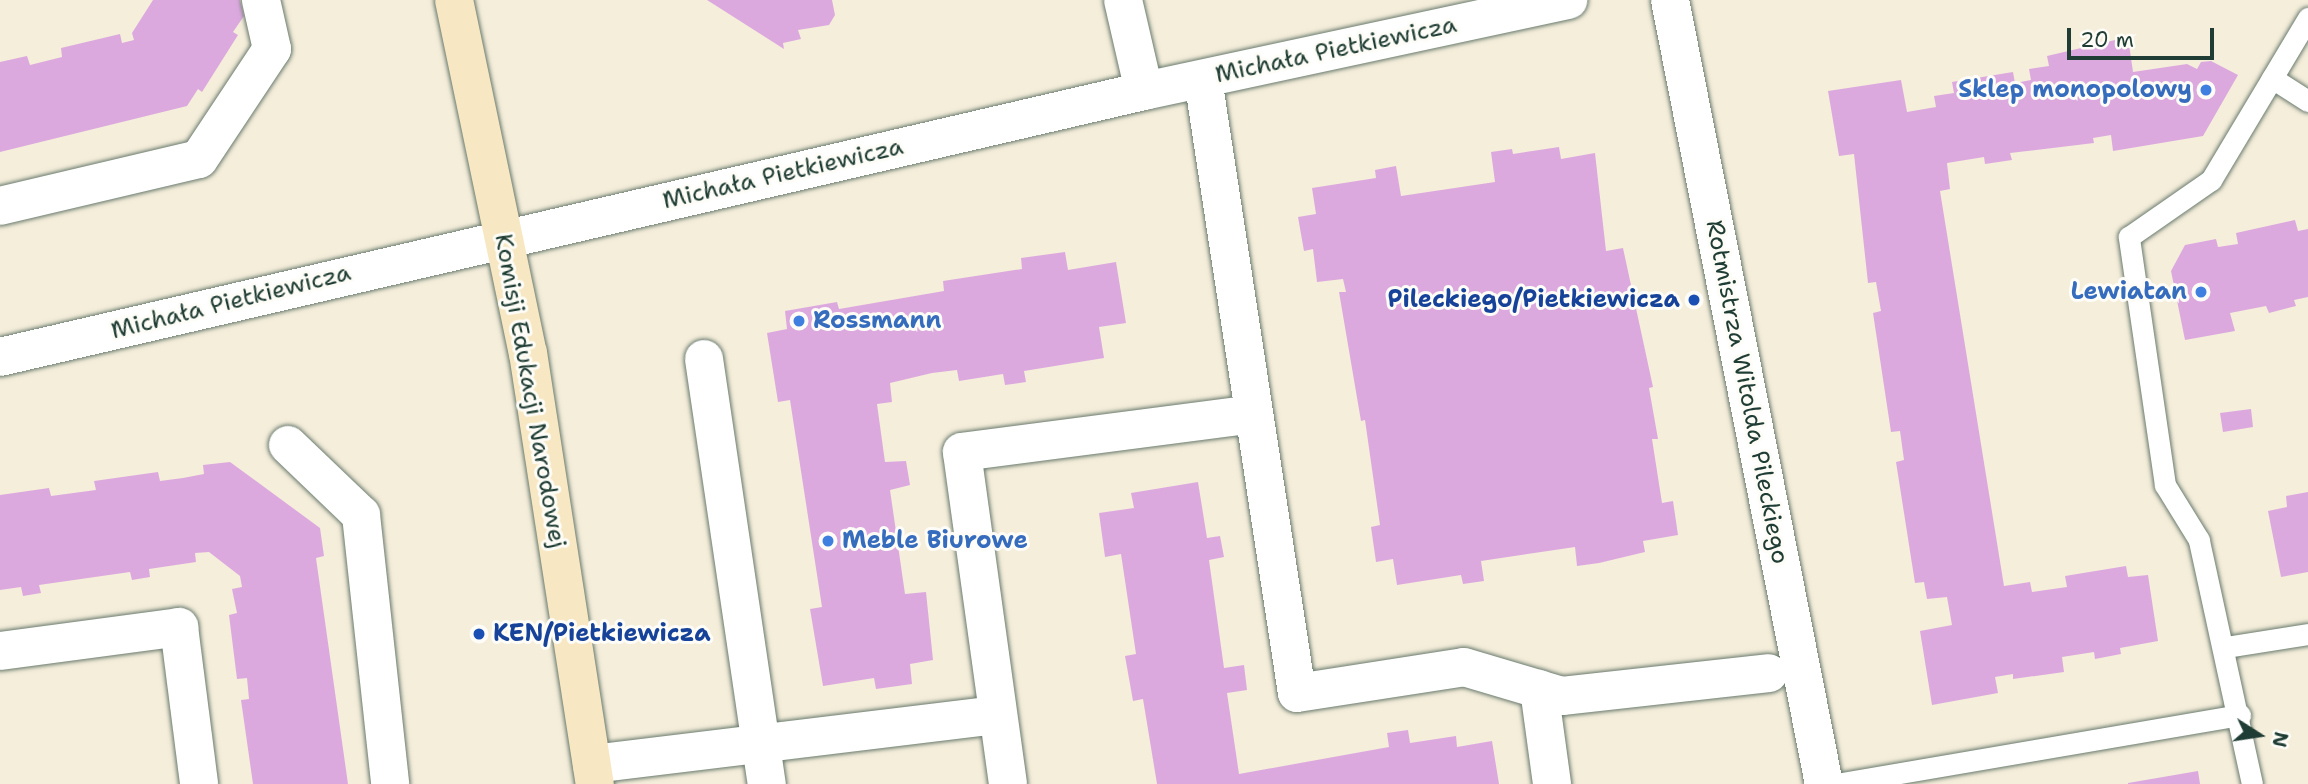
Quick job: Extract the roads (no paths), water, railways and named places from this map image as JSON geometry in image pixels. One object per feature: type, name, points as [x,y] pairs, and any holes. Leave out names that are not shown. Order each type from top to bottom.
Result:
[{"type":"street","points":[[0,206],[199,159],[272,49],[261,0]]},
{"type":"street","name":"Komisji Edukacji Narodowej","points":[[454,0],[528,353],[594,774]]},
{"type":"street","points":[[1123,0],[1144,91]]},
{"type":"street","name":"Michała Pietkiewicza","points":[[0,358],[503,238],[1144,91],[1568,0]]},
{"type":"street","name":"Rotmistrza Witolda Pileckiego","points":[[1670,0],[1824,784]]},
{"type":"street","points":[[1203,79],[1297,693],[1464,667],[1562,696],[1769,673]]},
{"type":"street","points":[[704,359],[767,784]]},
{"type":"street","points":[[1008,784],[962,452],[1254,414]]},
{"type":"street","points":[[288,445],[361,515],[390,784]]},
{"type":"street","points":[[0,651],[179,627],[199,784]]},
{"type":"street","points":[[1539,689],[1552,784]]},
{"type":"street","points":[[594,774],[762,745],[997,715]]},
{"type":"lane","points":[[2252,784],[2226,647],[2199,540],[2165,485],[2129,237],[2211,180],[2308,18]]},
{"type":"lane","points":[[2272,78],[2308,101]]},
{"type":"lane","points":[[2226,647],[2308,634]]},
{"type":"lane","points":[[1836,784],[2240,715]]},
{"type":"place","name":"Sklep monopolowy","points":[[2206,90]]},
{"type":"place","name":"Lewiatan","points":[[2201,292]]},
{"type":"place","name":"Pileckiego/Pietkiewicza","points":[[1694,300]]},
{"type":"place","name":"Rossmann","points":[[799,321]]},
{"type":"place","name":"Meble Biurowe","points":[[828,541]]},
{"type":"place","name":"KEN/Pietkiewicza","points":[[479,634]]}]
